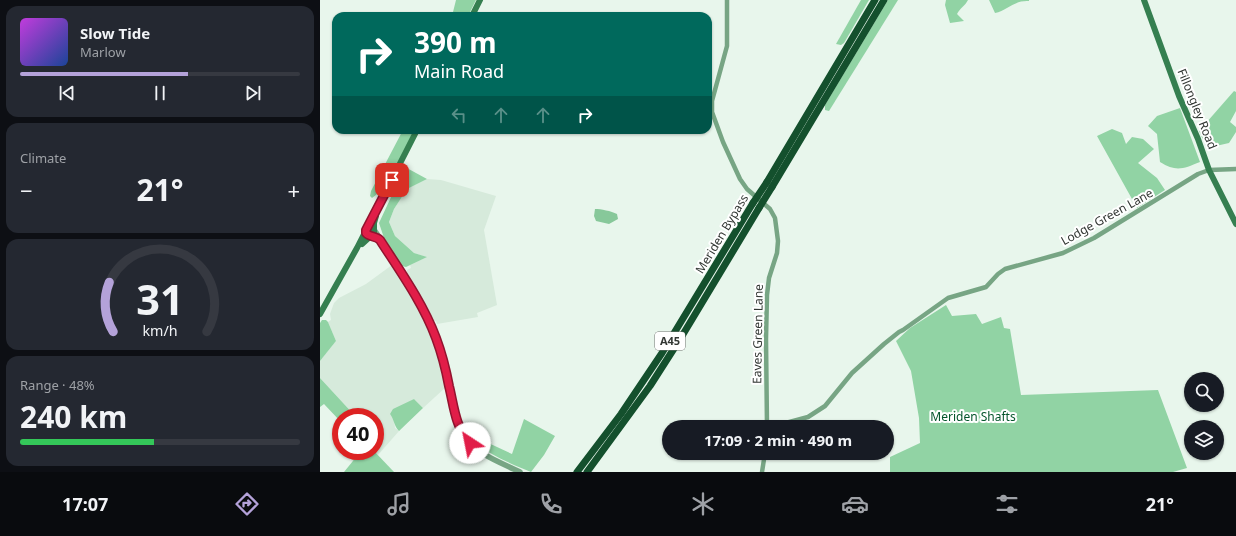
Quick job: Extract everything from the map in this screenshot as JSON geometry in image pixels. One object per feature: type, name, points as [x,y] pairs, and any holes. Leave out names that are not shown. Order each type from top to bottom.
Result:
[{"type":"highway","name":"Meriden Bypass","points":[[769,184],[875,0]]},
{"type":"highway","name":"Meriden Bypass","points":[[577,472],[662,354],[884,0]]},
{"type":"highway","name":"Meriden Bypass","points":[[587,472],[650,386],[682,336],[756,205]]},
{"type":"main road","points":[[474,12],[480,0]]},
{"type":"main road","name":"Fillongley Road","points":[[1144,0],[1179,96],[1198,139],[1209,170],[1236,224]]},
{"type":"main road","points":[[320,314],[415,134]]},
{"type":"main road","points":[[348,263],[363,242],[373,233],[375,218],[384,194]]},
{"type":"main road","points":[[366,229],[370,227],[373,233]]},
{"type":"street","name":"Eaves Green Lane","points":[[727,0],[727,46],[712,101],[712,112],[723,142],[740,179],[747,189],[770,209],[775,218],[778,241],[777,253],[769,278],[767,294],[767,420]]},
{"type":"street","points":[[1209,170],[1236,169]]},
{"type":"street","name":"Lodge Green Lane","points":[[797,420],[808,417],[825,406],[852,373],[884,344],[948,298],[986,287],[1005,269],[1071,250],[1158,200],[1198,174],[1209,170]]},
{"type":"street","points":[[373,233],[380,240],[428,319],[441,352],[460,428],[466,439],[490,457],[520,472]]},
{"type":"street","points":[[762,472],[764,460]]},
{"type":"shaded area","points":[[427,179],[441,180],[496,196],[484,230],[497,305],[477,313],[478,317],[437,324],[436,321],[433,321],[407,275],[407,270],[411,268],[410,265],[426,257],[414,253],[395,236],[389,222],[394,209],[407,189]]},
{"type":"shaded area","points":[[595,209],[615,213],[617,214],[618,219],[609,224],[596,221],[594,216]]},
{"type":"shaded area","points":[[392,265],[423,316],[434,344],[446,387],[423,408],[414,399],[390,414],[394,419],[395,428],[399,431],[384,448],[384,408],[348,408],[320,378],[320,361],[336,341],[328,322],[331,320],[330,314],[334,303],[339,298],[366,284]]},
{"type":"green space","points":[[456,0],[476,0],[470,12],[453,12]]},
{"type":"green space","points":[[861,0],[869,0],[844,43],[841,45],[836,44]]},
{"type":"green space","points":[[888,0],[898,0],[829,111],[825,110],[825,105]]},
{"type":"green space","points":[[946,0],[968,0],[957,14],[964,21],[950,23],[945,5]]},
{"type":"green space","points":[[989,0],[1029,1],[1019,2],[995,13]]},
{"type":"green space","points":[[1234,91],[1236,92],[1236,111],[1230,122],[1236,127],[1236,132],[1229,143],[1207,148],[1199,131]]},
{"type":"green space","points":[[1180,108],[1200,162],[1184,168],[1175,168],[1160,162],[1157,134],[1148,126],[1157,116]]},
{"type":"green space","points":[[1112,129],[1122,133],[1126,144],[1132,137],[1143,139],[1154,149],[1138,163],[1157,178],[1165,190],[1137,208],[1097,136]]},
{"type":"green space","points":[[401,134],[412,134],[385,185],[372,198],[370,196],[371,191]]},
{"type":"green space","points":[[405,167],[427,179],[407,189],[394,209],[389,222],[395,236],[414,253],[427,257],[406,267],[402,266],[384,238],[379,223]]},
{"type":"green space","name":"Meriden Shafts","points":[[946,305],[952,316],[976,314],[982,324],[1001,317],[1004,328],[1010,329],[1021,395],[1158,390],[1187,468],[1173,472],[890,472],[890,460],[894,460],[894,455],[920,443],[919,418],[911,371],[896,341],[910,328]]},
{"type":"green space","points":[[322,320],[326,320],[328,322],[336,341],[320,361],[320,323]]},
{"type":"green space","points":[[320,378],[348,408],[332,408],[332,412],[324,404],[320,407]]},
{"type":"green space","points":[[414,399],[423,408],[399,431],[390,414],[393,409]]},
{"type":"green space","points":[[524,419],[555,436],[544,455],[531,472],[487,451],[479,446],[469,434],[512,454]]},
{"type":"green space","points":[[354,460],[383,460],[394,472],[344,472]]},
{"type":"route","points":[[392,180],[366,230],[366,233],[369,236],[377,237],[380,240],[428,319],[443,359],[460,428],[470,443]]}]
